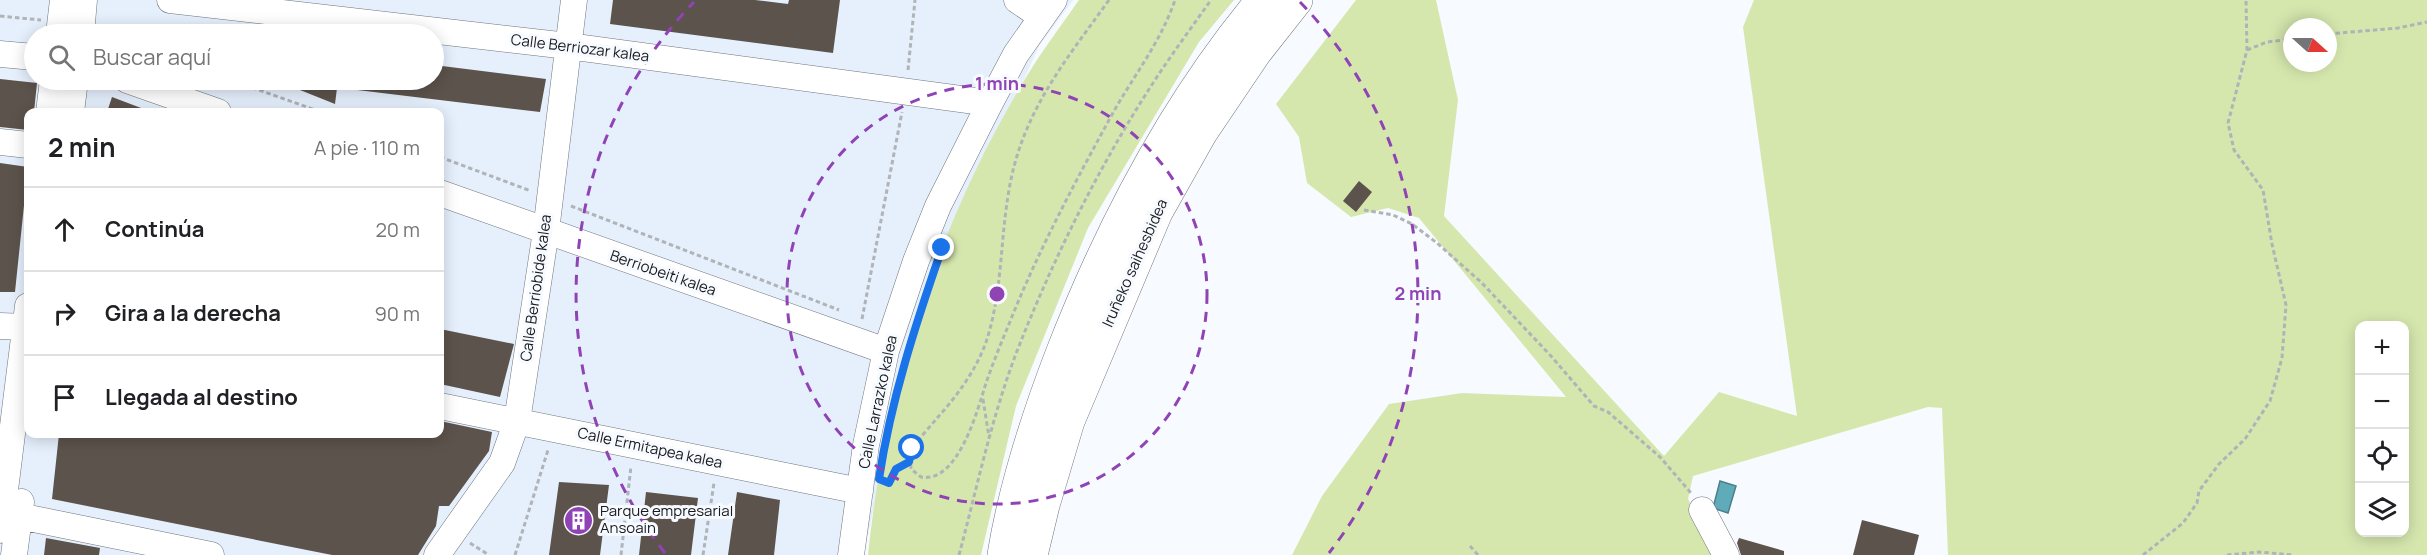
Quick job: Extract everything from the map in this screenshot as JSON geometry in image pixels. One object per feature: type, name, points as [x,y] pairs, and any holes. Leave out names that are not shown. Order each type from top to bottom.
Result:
[{"type":"highway","name":"Iruñeko saihesbidea","points":[[1004,555],[1008,531],[1040,411],[1087,288],[1154,156],[1204,78],[1263,0]]},
{"type":"highway","name":"Iruñeko saihesbidea","points":[[1031,555],[1043,504],[1068,421],[1156,212],[1201,132],[1255,52],[1296,0]]},
{"type":"street","points":[[60,24],[63,0]]},
{"type":"street","points":[[82,24],[84,0]]},
{"type":"street","name":"Calle Berriozar kalea","points":[[170,0],[346,10],[432,24]]},
{"type":"street","name":"Calle Berriobide kalea","points":[[437,555],[502,463],[517,421],[546,231],[574,0]]},
{"type":"street","points":[[1017,0],[1048,9]]},
{"type":"street","name":"Calle Larrazko kalea","points":[[851,555],[869,488],[866,445],[886,351],[915,261],[990,103],[1016,54],[1048,9]]},
{"type":"street","name":"Calle Berriozar kalea","points":[[444,26],[568,46],[990,103]]},
{"type":"street","points":[[0,54],[24,56]]},
{"type":"street","points":[[50,108],[52,90]]},
{"type":"street","points":[[72,108],[74,90]]},
{"type":"street","points":[[155,90],[207,108]]},
{"type":"street","points":[[0,142],[24,145]]},
{"type":"street","name":"Berriobeiti kalea","points":[[444,194],[886,351]]},
{"type":"street","points":[[0,326],[24,321]]},
{"type":"street","points":[[14,555],[10,523],[24,365]]},
{"type":"street","name":"Calle Ermitapea kalea","points":[[444,407],[869,488]]},
{"type":"street","points":[[10,523],[29,438]]},
{"type":"street","points":[[1702,510],[1726,555]]},
{"type":"street","points":[[10,523],[211,555]]},
{"type":"path","points":[[853,315],[863,319],[905,92],[915,0]]},
{"type":"path","points":[[1110,0],[1045,91],[1028,124],[1008,195],[1000,272],[993,313],[984,345],[972,370],[953,400],[912,448],[909,462],[916,474],[921,477],[933,477],[944,470],[957,455],[970,433],[1023,290],[1094,148],[1166,25],[1175,0]]},
{"type":"path","points":[[958,555],[989,438],[1020,342],[1053,267],[1100,174],[1146,94],[1211,0]]},
{"type":"path","points":[[2143,555],[2182,523],[2197,503],[2199,491],[2219,464],[2245,440],[2270,401],[2282,358],[2286,304],[2272,244],[2263,190],[2234,150],[2229,123],[2247,50],[2246,0]]},
{"type":"path","points":[[2337,33],[2398,28],[2427,22]]},
{"type":"path","points":[[2247,50],[2267,42],[2283,40]]},
{"type":"path","points":[[259,90],[310,108]]},
{"type":"path","points":[[444,158],[550,197],[842,311]]},
{"type":"path","points":[[1364,210],[1393,215],[1412,224],[1480,282],[1551,356],[1594,406],[1608,412],[1660,457],[1685,485],[1702,510]]},
{"type":"path","points":[[982,397],[989,438]]},
{"type":"path","points":[[515,555],[548,448]]},
{"type":"path","points":[[869,488],[879,479],[889,483],[896,469],[909,462]]},
{"type":"path","points":[[621,555],[631,464]]},
{"type":"path","points":[[703,555],[715,481]]},
{"type":"path","points":[[467,541],[489,555]]},
{"type":"path","points":[[1470,546],[1478,555]]},
{"type":"path","points":[[2227,555],[2259,552],[2293,555]]},
{"type":"shaded area","points":[[0,0],[1073,0],[1039,46],[919,314],[863,555],[0,555]]},
{"type":"green space","points":[[1079,0],[1234,0],[1199,42],[1088,228],[1016,406],[981,555],[868,555],[887,430],[920,308],[942,249],[966,191],[994,134],[1031,69]]},
{"type":"green space","points":[[1356,0],[1436,0],[1458,100],[1444,216],[1664,456],[1719,392],[1797,416],[1743,27],[1754,0],[2427,0],[2427,555],[1948,555],[1942,408],[1928,407],[1693,476],[1688,499],[1717,555],[1292,555],[1322,496],[1389,404],[1462,393],[1566,397],[1419,218],[1388,208],[1351,217],[1307,183],[1299,137],[1276,104]]},
{"type":"water","points":[[1720,481],[1736,486],[1728,513],[1713,508]]},
{"type":"building","points":[[613,0],[755,0],[788,4],[789,0],[840,0],[833,53],[610,24]]},
{"type":"building","points":[[444,66],[546,79],[540,112],[357,90],[444,90]]},
{"type":"building","points":[[0,79],[24,82],[24,90],[36,90],[34,108],[24,108],[24,130],[0,127]]},
{"type":"building","points":[[300,90],[337,90],[335,104]]},
{"type":"building","points":[[112,97],[141,108],[108,108]]},
{"type":"building","points":[[0,163],[24,166],[24,205],[15,292],[0,292]]},
{"type":"building","points":[[1359,181],[1372,192],[1356,212],[1343,201]]},
{"type":"building","points":[[444,330],[514,344],[500,397],[444,385]]},
{"type":"building","points":[[444,422],[492,432],[489,451],[449,506],[439,506],[436,526],[418,555],[332,555],[52,499],[59,438],[444,438]]},
{"type":"building","name":"Parque empresarial Ansoain","points":[[559,482],[609,485],[600,555],[549,555]]},
{"type":"building","name":"Parque empresarial Ansoain","points":[[646,492],[698,498],[691,555],[639,555]]},
{"type":"building","name":"Parque empresarial Ansoain","points":[[737,492],[780,500],[774,555],[728,555]]},
{"type":"building","points":[[1862,520],[1919,535],[1914,555],[1853,555]]},
{"type":"building","points":[[46,538],[100,548],[99,555],[44,555]]},
{"type":"building","points":[[1739,538],[1784,551],[1784,555],[1741,555],[1737,543]]},
{"type":"place","name":"Parque empresarial Ansoain","points":[[579,520]]},
{"type":"route","points":[[912,448],[909,462],[903,463],[896,469],[889,483],[879,479],[892,410],[912,334],[942,248]]}]
